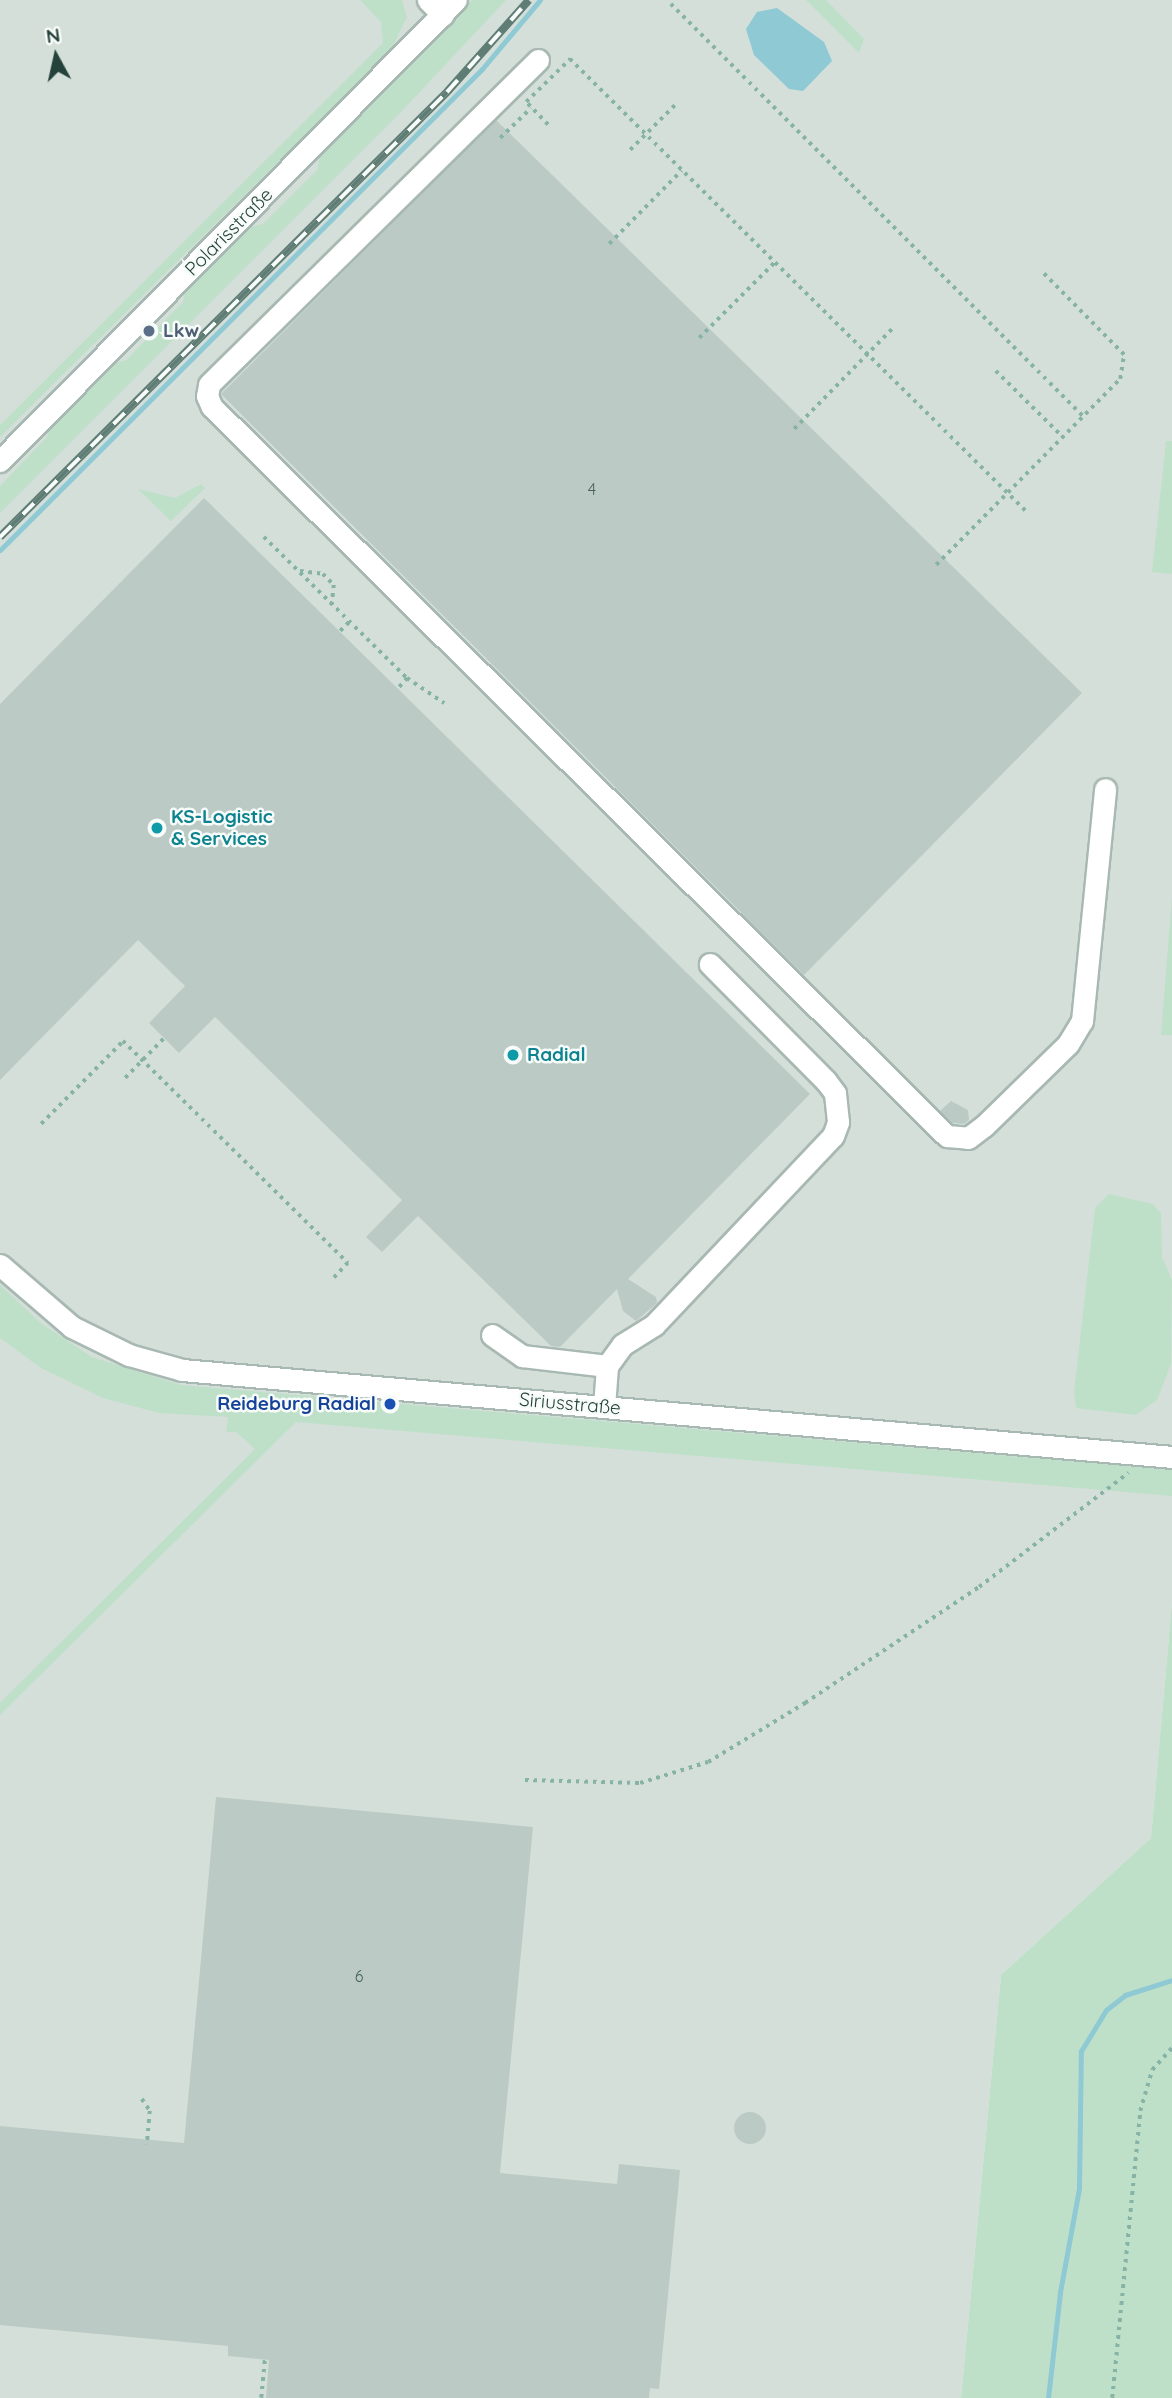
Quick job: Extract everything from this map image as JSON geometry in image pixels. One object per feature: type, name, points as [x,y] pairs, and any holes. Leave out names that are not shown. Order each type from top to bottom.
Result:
[{"type":"street","name":"Polarisstraße","points":[[0,461],[442,5]]},
{"type":"street","points":[[538,60],[209,385],[207,396],[212,407],[947,1136],[968,1138],[984,1126],[1068,1044],[1082,1021],[1105,789]]},
{"type":"street","points":[[604,1407],[607,1366],[622,1345],[654,1325],[833,1136],[838,1122],[835,1093],[826,1080],[710,964]]},
{"type":"street","name":"Siriusstraße","points":[[0,1265],[72,1327],[129,1355],[172,1368],[1172,1457]]},
{"type":"street","points":[[492,1335],[522,1356],[607,1366]]},
{"type":"path","points":[[671,4],[1084,417]]},
{"type":"path","points":[[548,125],[526,103],[570,59],[1029,514]]},
{"type":"path","points":[[630,150],[676,105]]},
{"type":"path","points":[[500,138],[531,108]]},
{"type":"path","points":[[609,244],[682,170]]},
{"type":"path","points":[[699,338],[775,261]]},
{"type":"path","points":[[936,565],[1120,379],[1124,355],[1041,271]]},
{"type":"path","points":[[794,429],[892,329]]},
{"type":"path","points":[[996,372],[1063,438]]},
{"type":"path","points":[[264,537],[407,678],[444,703]]},
{"type":"path","points":[[298,571],[323,574],[334,584],[332,605]]},
{"type":"path","points":[[340,631],[349,622]]},
{"type":"path","points":[[399,687],[407,678]]},
{"type":"path","points":[[125,1078],[164,1038]]},
{"type":"path","points":[[41,1124],[123,1041],[348,1263],[332,1280]]},
{"type":"path","points":[[525,1780],[640,1783],[708,1762],[805,1703],[979,1587],[1116,1486],[1140,1454]]},
{"type":"path","points":[[1112,2398],[1140,2111],[1152,2070],[1172,2048]]},
{"type":"path","points":[[142,2099],[150,2111],[147,2145]]},
{"type":"path","points":[[261,2398],[265,2356]]},
{"type":"shaded area","points":[[0,0],[1172,0],[1172,1602],[1151,1838],[1001,1975],[961,2398],[0,2398]]},
{"type":"green space","points":[[360,0],[402,0],[407,17],[391,50],[0,437],[0,425],[383,43],[381,22]]},
{"type":"green space","points":[[472,0],[506,0],[403,110],[0,513],[0,486],[47,437],[51,424],[111,365],[126,360],[183,302],[185,289],[251,227],[263,224],[317,170],[320,156]]},
{"type":"green space","points":[[806,0],[826,0],[864,39],[859,53]]},
{"type":"green space","points":[[1166,441],[1172,441],[1172,574],[1152,572]]},
{"type":"green space","points":[[201,484],[205,488],[171,521],[138,489],[175,498]]},
{"type":"green space","points":[[1172,897],[1172,1035],[1161,1035]]},
{"type":"green space","points":[[1109,1194],[1153,1204],[1161,1214],[1162,1257],[1172,1280],[1171,1364],[1157,1400],[1136,1415],[1076,1408],[1074,1392],[1095,1208]]},
{"type":"green space","points":[[0,1285],[42,1324],[92,1357],[181,1385],[1172,1470],[1172,1496],[296,1422],[0,1715],[0,1703],[255,1449],[236,1432],[226,1432],[228,1417],[159,1413],[103,1398],[41,1368],[0,1338]]},
{"type":"green space","points":[[1172,1602],[1172,2398],[961,2398],[1001,1975],[1151,1838]]},
{"type":"water","points":[[777,8],[824,42],[832,61],[803,91],[789,89],[754,55],[746,29],[757,12]]},
{"type":"building","points":[[496,120],[1082,693],[804,975],[221,394]]},
{"type":"building","points":[[204,498],[810,1094],[628,1279],[656,1297],[657,1303],[636,1321],[623,1311],[617,1289],[560,1347],[551,1346],[418,1216],[382,1252],[366,1237],[402,1200],[215,1017],[179,1053],[149,1023],[185,986],[138,940],[0,1080],[0,704]]},
{"type":"building","points":[[951,1101],[968,1110],[969,1120],[964,1124],[953,1123],[940,1111]]},
{"type":"building","points":[[216,1797],[533,1827],[500,2173],[617,2184],[619,2164],[680,2170],[659,2389],[650,2388],[649,2398],[266,2398],[269,2360],[228,2356],[228,2346],[0,2325],[0,2126],[184,2143]]},
{"type":"building","points":[[750,2112],[761,2117],[766,2128],[761,2139],[750,2144],[739,2139],[734,2128],[739,2117]]},
{"type":"waterway","points":[[0,550],[482,69],[540,0]]},
{"type":"waterway","points":[[1048,2398],[1060,2292],[1079,2188],[1081,2051],[1106,2010],[1125,1995],[1172,1980]]},
{"type":"railway","points":[[0,537],[447,92],[529,0]]},
{"type":"place","name":"Lkw","points":[[149,331]]},
{"type":"place","name":"KS-Logistic & Services","points":[[157,828]]},
{"type":"place","name":"Radial","points":[[513,1055]]},
{"type":"place","name":"Reideburg Radial","points":[[390,1404]]}]
